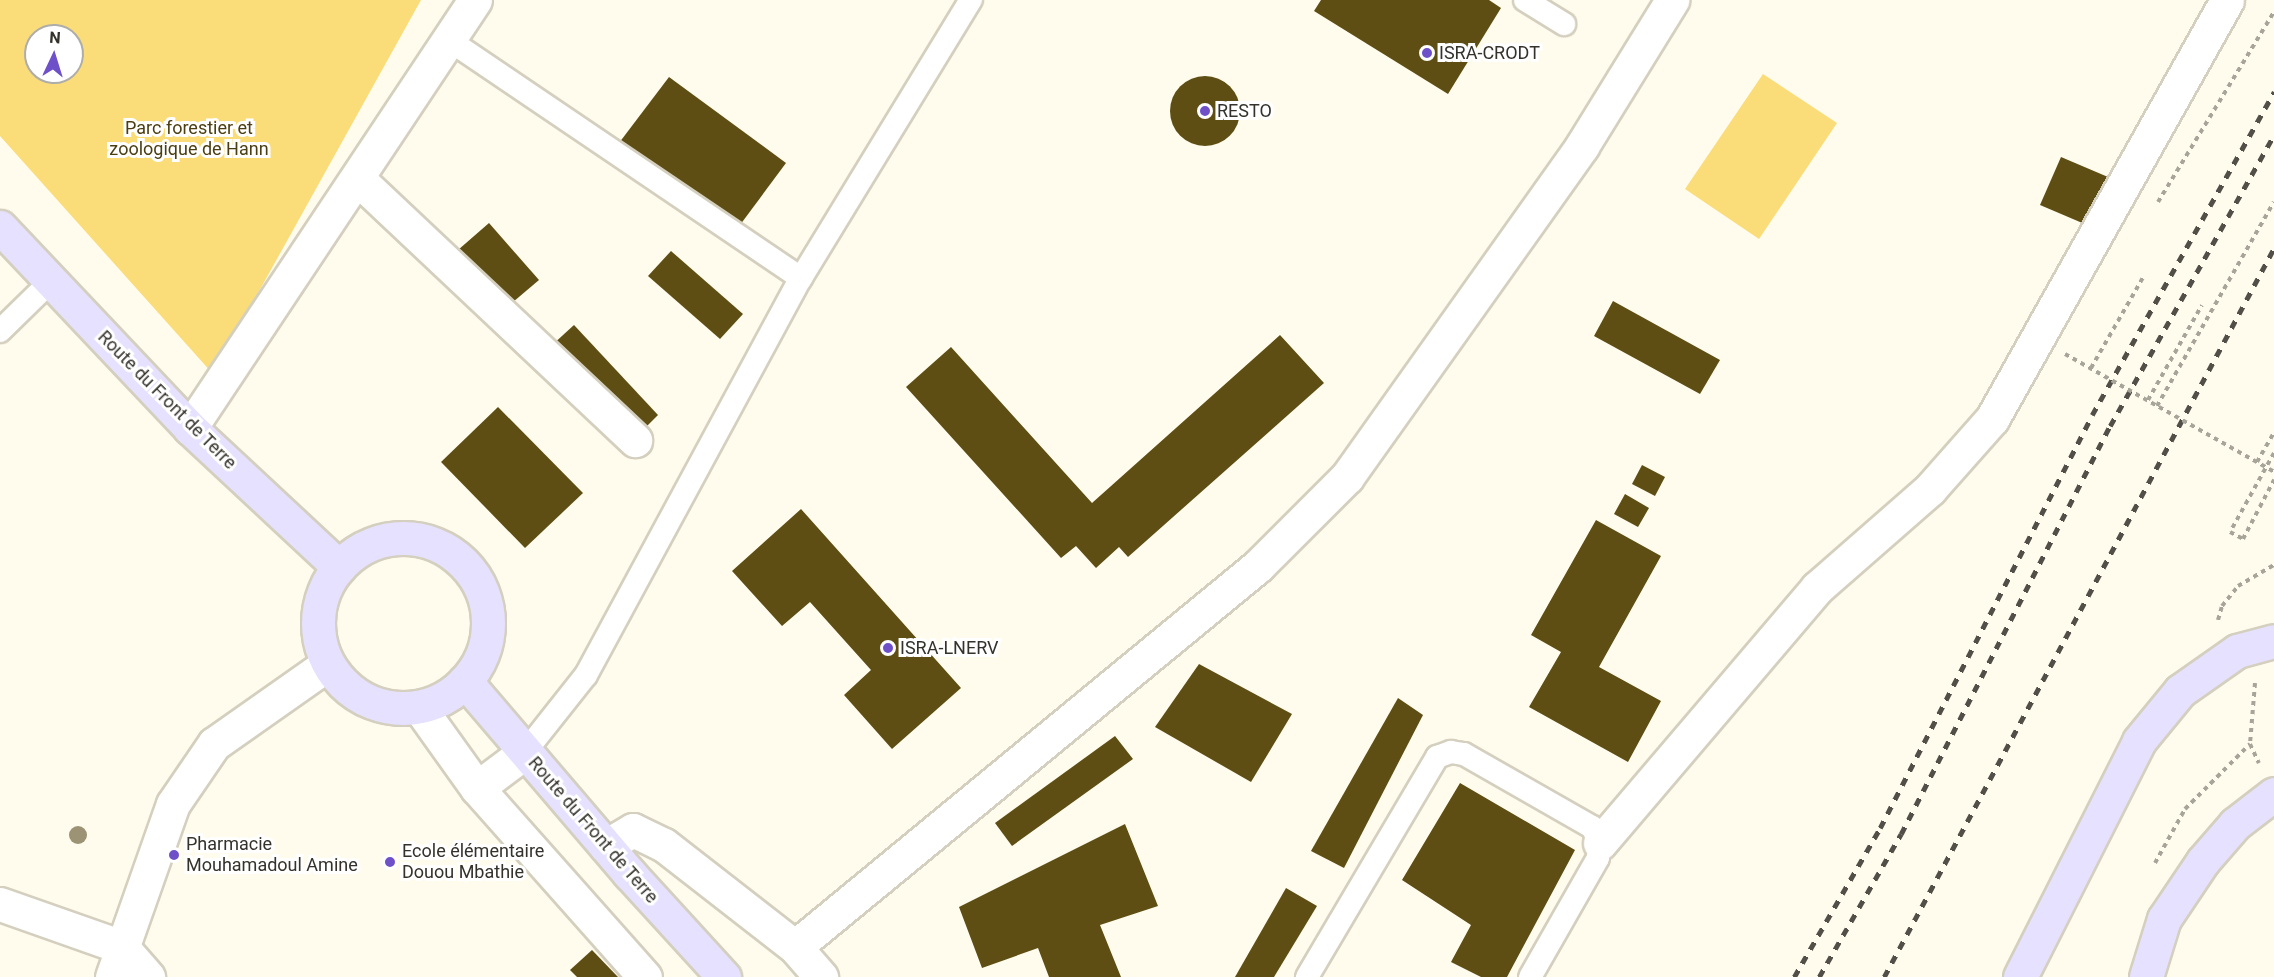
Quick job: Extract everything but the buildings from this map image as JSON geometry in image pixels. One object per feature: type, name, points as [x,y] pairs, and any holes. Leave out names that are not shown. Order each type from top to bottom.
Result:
[{"type":"main road","name":"Route du Front de Terre","points":[[0,227],[190,428],[339,567]]},
{"type":"main road","points":[[398,539],[421,540],[442,548],[460,561],[479,588],[488,620],[486,642],[478,663],[465,681],[444,698],[419,707],[392,708],[366,701],[344,686],[328,664],[319,640],[318,614],[325,589],[339,567],[356,552],[376,543],[398,539]]},
{"type":"main road","points":[[2020,977],[2139,741],[2180,691],[2236,651],[2274,641]]},
{"type":"main road","name":"Route du Front de Terre","points":[[465,681],[606,846],[724,977]]},
{"type":"main road","points":[[2146,977],[2164,919],[2203,861],[2235,824],[2274,795]]},
{"type":"street","points":[[190,428],[358,179],[475,0]]},
{"type":"street","points":[[795,947],[1258,566],[1347,477],[1582,146],[1672,0]]},
{"type":"street","points":[[1600,843],[1817,588],[1930,489],[1992,419],[2227,0]]},
{"type":"street","points":[[358,179],[635,440]]},
{"type":"street","points":[[111,977],[173,804],[214,744],[328,664]]},
{"type":"street","points":[[419,707],[477,788],[645,977]]},
{"type":"street","points":[[477,788],[525,752]]},
{"type":"street","points":[[606,846],[633,830],[664,845],[795,947],[821,977]]},
{"type":"street","points":[[0,904],[122,946],[148,977]]},
{"type":"lane","points":[[525,752],[586,675],[801,278],[971,0]]},
{"type":"lane","points":[[1525,0],[1564,24]]},
{"type":"lane","points":[[449,40],[801,278]]},
{"type":"lane","points":[[0,331],[51,281]]},
{"type":"lane","points":[[1307,977],[1437,757],[1451,752],[1464,754],[1592,827],[1600,843],[1598,858],[1530,977]]},
{"type":"path","points":[[2157,203],[2274,12]]},
{"type":"path","points":[[2157,406],[2274,202]]},
{"type":"path","points":[[2091,368],[2144,276]]},
{"type":"path","points":[[2148,400],[2202,304]]},
{"type":"path","points":[[2072,344],[2065,354],[2274,472]]},
{"type":"path","points":[[2257,462],[2274,433]]},
{"type":"path","points":[[2274,453],[2230,532],[2242,538],[2274,480]]},
{"type":"path","points":[[2274,565],[2238,586],[2222,606],[2216,626],[2256,678],[2250,744],[2274,795]]},
{"type":"green space","name":"Parc forestier et zoologique de Hann","points":[[0,0],[421,0],[213,374],[0,136]]},
{"type":"green space","points":[[1763,74],[1837,123],[1759,239],[1685,189]]},
{"type":"railway","points":[[1794,977],[1880,828],[2092,415],[2274,92]]},
{"type":"railway","points":[[1819,977],[1901,834],[2110,426],[2274,135]]},
{"type":"railway","points":[[1884,977],[2274,248]]},
{"type":"place","name":"ISRA-CRODT","points":[[1427,53]]},
{"type":"place","name":"RESTO","points":[[1205,111]]},
{"type":"place","name":"ISRA-LNERV","points":[[888,648]]},
{"type":"place","name":"Pharmacie Mouhamadoul Amine","points":[[174,855]]},
{"type":"place","name":"Ecole élémentaire Douou Mbathie","points":[[390,862]]}]
